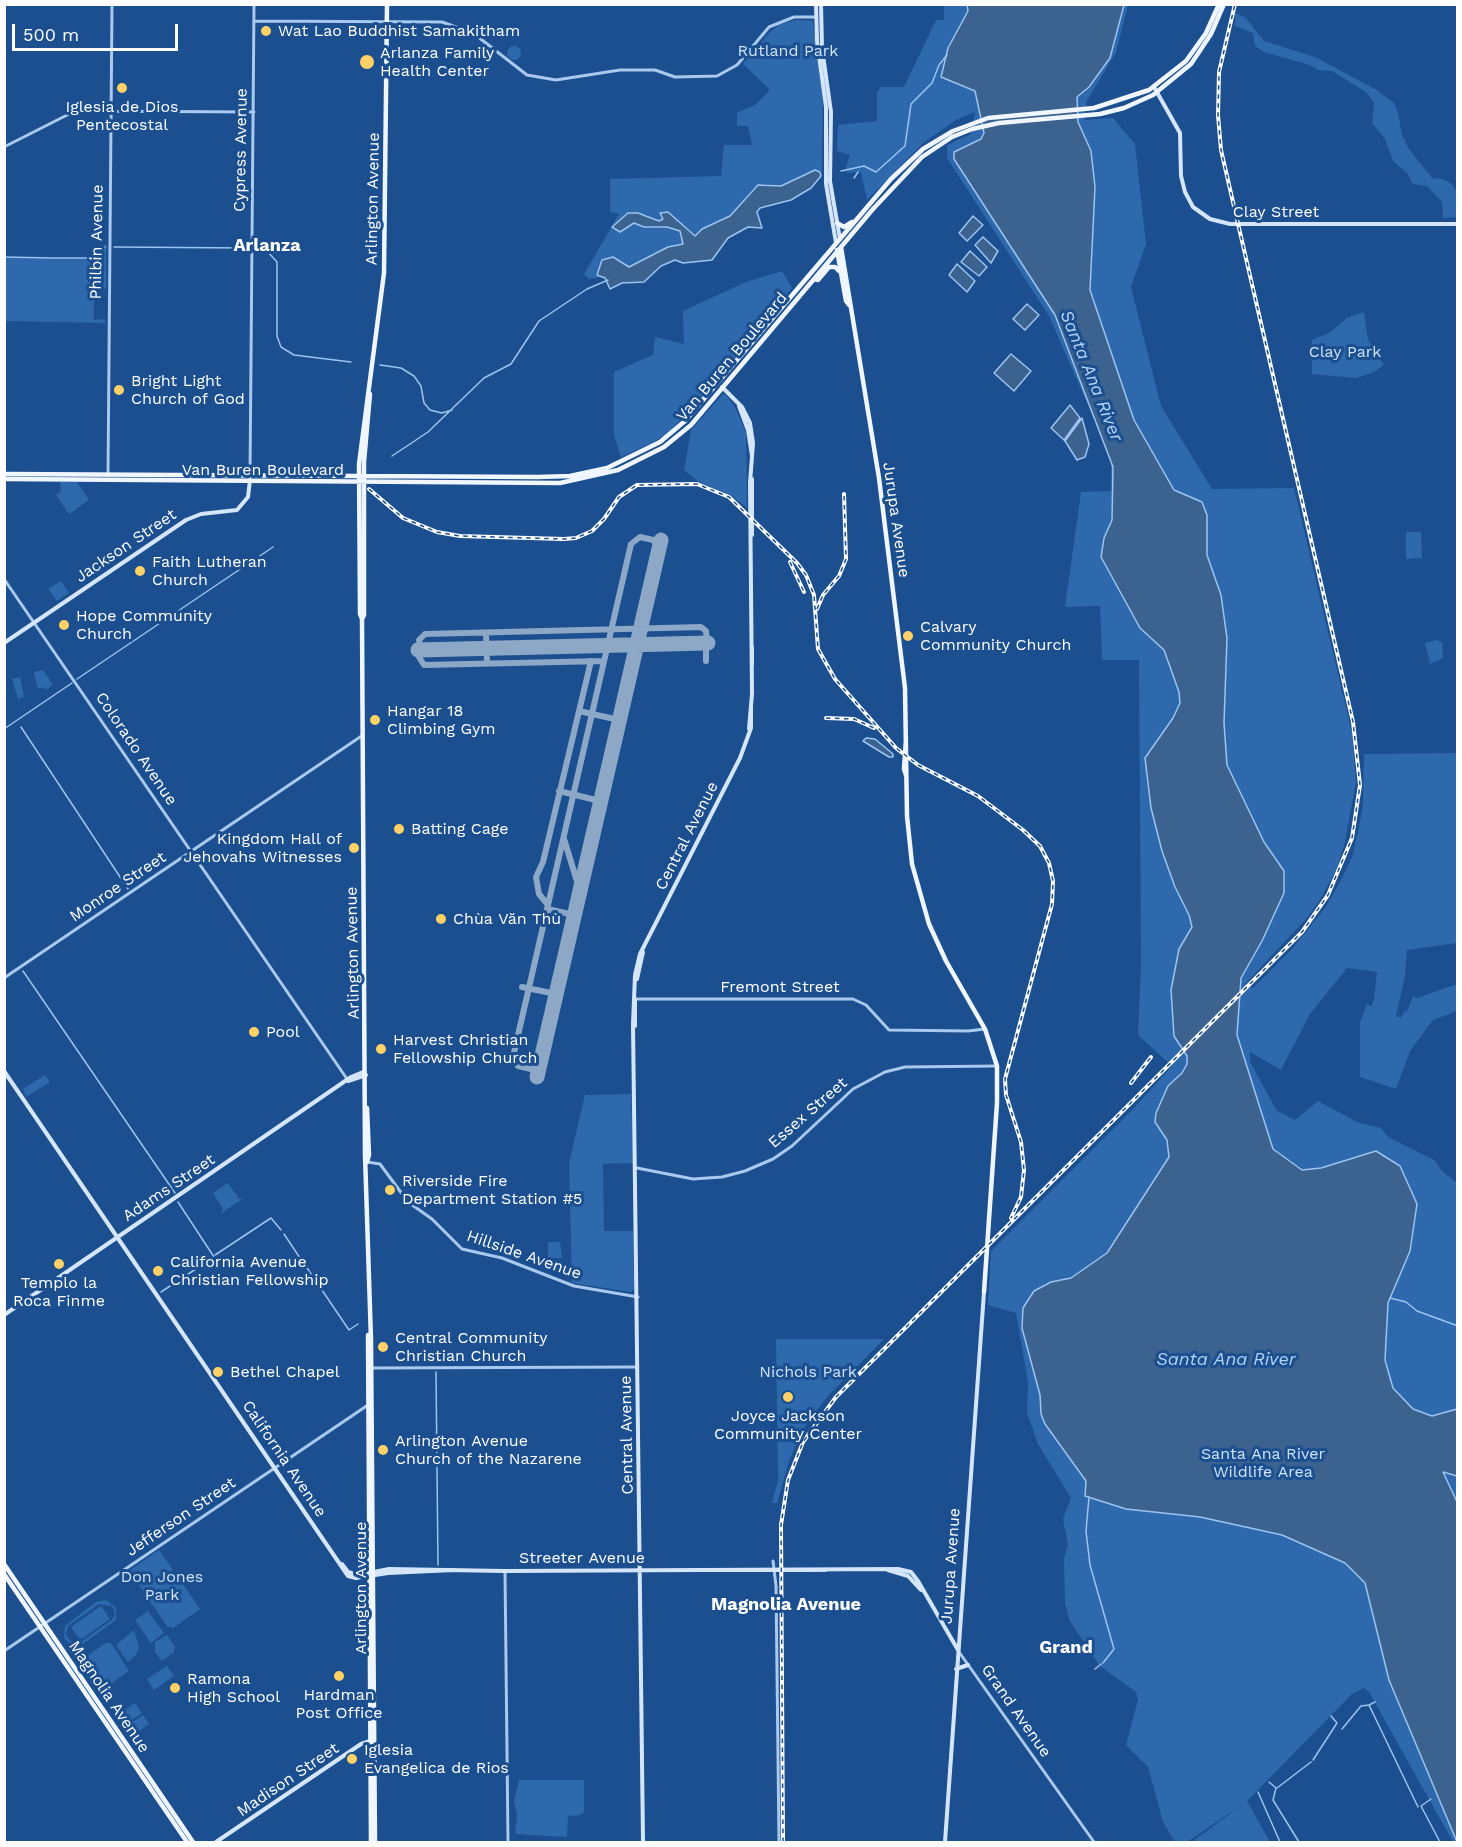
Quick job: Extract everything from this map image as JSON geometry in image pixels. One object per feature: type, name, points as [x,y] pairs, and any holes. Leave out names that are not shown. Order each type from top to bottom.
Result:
[{"type":"main road","name":"Arlington Avenue","points":[[361,479],[384,273],[387,4]]},
{"type":"main road","name":"Jurupa Avenue","points":[[816,4],[826,107],[826,160],[829,187],[880,487],[905,688],[904,769],[908,832],[919,894],[945,961],[985,1029],[997,1066],[998,1095],[958,1633],[945,1842]]},
{"type":"main road","name":"Jurupa Avenue","points":[[822,4],[822,50],[831,112],[829,187],[837,223],[840,273],[846,301],[849,305]]},
{"type":"main road","name":"Van Buren Boulevard","points":[[250,479],[293,482],[331,476],[361,479],[560,483],[596,477],[631,465],[671,442],[700,416],[813,279],[857,219],[914,156],[943,136],[1000,116],[1110,105],[1154,87],[1196,49],[1219,4]]},
{"type":"main road","name":"Van Buren Boulevard","points":[[4,474],[361,479],[560,477],[600,470],[660,441],[685,421],[838,246],[922,157],[971,126],[1079,117],[1122,108],[1157,93],[1180,76],[1201,51],[1224,4]]},
{"type":"main road","name":"Clay Street","points":[[1154,87],[1180,133],[1181,179],[1185,192],[1193,207],[1210,219],[1230,224],[1458,224]]},
{"type":"main road","points":[[837,223],[844,228],[857,219]]},
{"type":"main road","points":[[813,279],[818,280],[831,267],[840,273]]},
{"type":"main road","name":"Central Avenue","points":[[643,1842],[636,979],[643,951],[736,766],[753,717],[751,706],[752,457],[748,430],[739,404],[717,383]]},
{"type":"main road","name":"Arlington Avenue","points":[[370,393],[366,409],[361,479],[360,614],[362,619],[366,1107],[369,1155],[367,1162],[370,1368],[367,1405],[373,1842]]},
{"type":"main road","points":[[366,409],[368,410],[368,423]]},
{"type":"main road","name":"Van Buren Boulevard","points":[[4,479],[108,477]]},
{"type":"main road","name":"Jackson Street","points":[[4,643],[186,519],[206,513],[237,510],[248,497],[250,479]]},
{"type":"main road","name":"California Avenue","points":[[4,1071],[334,1554],[352,1574],[371,1574]]},
{"type":"main road","name":"Adams Street","points":[[4,1315],[357,1073],[366,1075]]},
{"type":"main road","name":"Arlington Avenue","points":[[369,1334],[367,1405],[371,1574]]},
{"type":"main road","name":"Magnolia Avenue","points":[[4,1564],[188,1842]]},
{"type":"main road","name":"Streeter Avenue","points":[[371,1574],[454,1570],[887,1570],[909,1574]]},
{"type":"main road","name":"Magnolia Avenue","points":[[4,1574],[43,1625],[193,1842]]},
{"type":"main road","name":"Grand Avenue","points":[[909,1574],[923,1591],[958,1650]]},
{"type":"main road","points":[[949,1635],[958,1633]]},
{"type":"main road","points":[[956,1669],[968,1665]]},
{"type":"main road","name":"Madison Street","points":[[216,1842],[361,1744],[372,1740]]},
{"type":"street","name":"Philbin Avenue","points":[[108,477],[112,4]]},
{"type":"street","name":"Cypress Avenue","points":[[250,479],[254,4]]},
{"type":"street","points":[[254,21],[442,22],[460,27],[490,45],[527,75],[556,80],[620,70],[655,70],[675,77],[717,76],[737,65],[769,27],[794,17],[817,17]]},
{"type":"street","points":[[4,147],[70,112],[254,112]]},
{"type":"street","name":"Colorado Avenue","points":[[4,579],[348,1081]]},
{"type":"street","name":"Monroe Street","points":[[4,978],[363,734]]},
{"type":"street","name":"Fremont Street","points":[[635,999],[853,999],[866,1005],[889,1030],[985,1029]]},
{"type":"street","name":"Essex Street","points":[[637,1168],[693,1179],[722,1177],[745,1171],[773,1159],[792,1146],[853,1089],[879,1075],[905,1067],[997,1066]]},
{"type":"street","name":"Hillside Avenue","points":[[367,1162],[380,1164],[408,1202],[432,1219],[462,1249],[502,1258],[570,1285],[638,1297]]},
{"type":"street","points":[[370,1368],[639,1367]]},
{"type":"street","name":"Jefferson Street","points":[[4,1651],[367,1405]]},
{"type":"street","points":[[772,1561],[776,1583],[778,1842]]},
{"type":"street","points":[[505,1571],[508,1842]]},
{"type":"street","name":"Grand Avenue","points":[[958,1650],[1094,1842]]},
{"type":"green space","name":"Santa Ana River Wildlife Area","points":[[944,5],[1128,5],[1116,52],[1087,101],[1084,120],[1113,118],[1135,144],[1146,244],[1131,287],[1161,406],[1212,489],[1294,488],[1352,733],[1356,781],[1345,842],[1337,869],[1308,917],[1245,984],[1253,988],[1292,949],[1325,908],[1339,884],[1352,857],[1359,828],[1363,803],[1364,754],[1457,753],[1457,943],[1407,950],[1405,976],[1396,1016],[1401,1018],[1405,1010],[1407,1012],[1413,996],[1417,998],[1457,984],[1457,1011],[1433,1020],[1410,1051],[1396,1089],[1360,1077],[1360,1022],[1367,1004],[1371,1006],[1374,1000],[1377,972],[1347,968],[1310,1014],[1281,1070],[1250,1052],[1250,1062],[1277,1111],[1295,1120],[1318,1101],[1359,1123],[1381,1128],[1388,1137],[1434,1160],[1443,1172],[1457,1183],[1457,1842],[1453,1842],[1369,1692],[1364,1688],[1352,1694],[1247,1801],[1270,1842],[1193,1841],[1243,1804],[1187,1842],[1175,1842],[1163,1822],[1148,1767],[1126,1745],[1138,1700],[1136,1692],[1100,1666],[1070,1621],[1065,1604],[1064,1558],[1068,1545],[1063,1519],[1071,1498],[1038,1444],[1027,1413],[1028,1382],[1016,1313],[988,1305],[991,1251],[1135,1107],[1172,1066],[1138,1035],[1141,965],[1139,660],[1102,660],[1100,606],[1065,607],[1081,492],[1111,491],[1111,458],[1049,316],[947,158],[947,145],[971,134],[975,112],[956,120],[923,143],[867,200],[861,172],[847,173],[846,167],[850,155],[837,151],[838,125],[877,121],[877,92],[881,87],[904,87],[936,20],[944,20]]},
{"type":"green space","points":[[1235,13],[1245,17],[1264,41],[1315,57],[1375,89],[1394,103],[1402,135],[1409,149],[1432,178],[1442,179],[1452,184],[1457,193],[1457,217],[1443,218],[1442,202],[1427,186],[1413,184],[1407,173],[1393,161],[1385,139],[1372,123],[1374,103],[1366,92],[1332,71],[1318,70],[1310,65],[1264,52],[1255,46],[1253,33],[1235,26]]},
{"type":"green space","name":"Rutland Park","points":[[796,20],[813,21],[823,102],[822,171],[815,170],[781,186],[764,184],[753,189],[730,216],[695,236],[668,212],[661,213],[663,219],[659,221],[647,215],[622,217],[612,228],[620,232],[634,223],[644,227],[667,226],[680,231],[683,244],[668,247],[629,267],[613,257],[602,260],[598,275],[601,277],[589,279],[584,274],[619,214],[610,212],[610,179],[721,176],[724,145],[752,145],[748,126],[737,126],[737,113],[755,105],[770,90],[743,64],[769,33],[779,25]]},
{"type":"green space","points":[[514,46],[519,48],[521,53],[519,58],[514,60],[509,58],[507,53],[509,48]]},
{"type":"green space","points":[[96,245],[106,245],[106,289],[97,287],[94,292],[94,320],[105,319],[105,323],[5,321],[5,258],[95,259]]},
{"type":"green space","points":[[782,271],[792,288],[704,396],[671,430],[654,442],[621,457],[614,435],[614,372],[653,355],[655,337],[684,344],[683,311],[746,282]]},
{"type":"green space","name":"Clay Park","points":[[1364,312],[1368,340],[1384,365],[1372,373],[1356,378],[1312,374],[1312,340],[1329,333],[1347,318]]},
{"type":"green space","points":[[723,394],[735,407],[746,433],[747,508],[732,496],[699,482],[684,470],[691,430]]},
{"type":"green space","points":[[60,482],[77,482],[89,500],[69,514],[56,495],[61,492]]},
{"type":"green space","points":[[1406,532],[1421,532],[1422,558],[1406,559]]},
{"type":"green space","points":[[61,581],[69,593],[57,601],[48,589]]},
{"type":"green space","points":[[1436,640],[1442,642],[1443,658],[1430,664],[1425,643]]},
{"type":"green space","points":[[43,670],[53,685],[45,690],[44,687],[38,689],[34,672]]},
{"type":"green space","points":[[20,677],[24,697],[18,699],[12,679]]},
{"type":"green space","points":[[45,1075],[50,1082],[26,1097],[23,1089]]},
{"type":"green space","points":[[631,1094],[633,1163],[603,1164],[604,1231],[633,1231],[634,1289],[631,1292],[572,1283],[569,1163],[585,1095]]},
{"type":"green space","points":[[228,1183],[239,1199],[244,1198],[220,1214],[223,1209],[213,1193]]},
{"type":"green space","points":[[548,1242],[560,1242],[562,1258],[548,1258]]},
{"type":"green space","name":"Nichols Park","points":[[776,1339],[884,1339],[827,1397],[807,1423],[790,1458],[777,1503],[772,1503],[778,1480]]},
{"type":"green space","name":"Don Jones Park","points":[[159,1550],[200,1609],[173,1628],[167,1626],[129,1571]]},
{"type":"green space","points":[[106,1600],[116,1608],[116,1620],[76,1649],[64,1638],[65,1626],[96,1602]],"holes":[[[99,1604],[112,1606],[115,1614],[112,1620],[81,1642],[70,1641],[66,1634],[68,1626]]]},
{"type":"green space","points":[[101,1606],[110,1619],[80,1640],[71,1627]]},
{"type":"green space","points":[[148,1611],[164,1633],[151,1643],[135,1620]]},
{"type":"green space","points":[[134,1630],[139,1647],[136,1655],[128,1662],[116,1645]]},
{"type":"green space","points":[[167,1635],[175,1647],[174,1652],[162,1661],[155,1652],[155,1642]]},
{"type":"green space","points":[[106,1643],[111,1643],[129,1671],[105,1688],[95,1686],[78,1662]]},
{"type":"green space","points":[[167,1666],[174,1676],[154,1690],[147,1679]]},
{"type":"green space","points":[[135,1703],[142,1713],[123,1726],[116,1716]]},
{"type":"green space","points":[[143,1715],[149,1724],[130,1737],[124,1728]]},
{"type":"green space","points":[[519,1780],[584,1780],[584,1812],[581,1815],[568,1816],[567,1837],[515,1834],[517,1815],[514,1801]]},
{"type":"water","name":"Santa Ana River","points":[[967,5],[1124,5],[1110,58],[1089,87],[1077,97],[1078,122],[1091,151],[1095,187],[1090,290],[1134,420],[1174,490],[1202,502],[1207,515],[1207,555],[1221,595],[1227,638],[1224,723],[1227,765],[1264,842],[1284,871],[1284,893],[1262,941],[1241,978],[1237,1035],[1273,1149],[1302,1170],[1321,1168],[1376,1151],[1400,1166],[1417,1204],[1410,1251],[1388,1303],[1385,1360],[1393,1388],[1413,1409],[1432,1416],[1457,1409],[1457,1476],[1443,1472],[1458,1504],[1457,1842],[1389,1680],[1365,1583],[1345,1563],[1282,1535],[1200,1517],[1126,1509],[1085,1496],[1086,1481],[1045,1424],[1041,1414],[1040,1395],[1022,1328],[1023,1308],[1034,1291],[1051,1282],[1071,1278],[1107,1253],[1169,1157],[1167,1140],[1155,1122],[1156,1113],[1168,1086],[1182,1073],[1187,1064],[1187,1056],[1174,1036],[1171,990],[1179,949],[1192,927],[1162,851],[1151,808],[1145,758],[1173,718],[1180,703],[1179,692],[1164,650],[1140,628],[1101,557],[1104,538],[1112,520],[1113,467],[1055,315],[954,159],[954,152],[981,139],[984,133],[975,91],[941,77],[948,48],[968,11]]},
{"type":"water","points":[[815,170],[820,172],[821,176],[811,188],[791,200],[760,208],[757,212],[762,228],[748,227],[728,238],[712,260],[683,263],[675,260],[661,266],[644,282],[622,283],[610,289],[605,278],[597,275],[602,260],[613,257],[629,267],[668,247],[683,244],[680,231],[667,227],[644,227],[634,223],[620,232],[612,227],[628,213],[638,213],[659,221],[663,219],[660,213],[668,212],[695,236],[702,229],[730,216],[758,185],[781,186]]},
{"type":"water","points":[[973,216],[983,225],[967,241],[959,233]]},
{"type":"water","points":[[983,237],[998,251],[991,263],[975,245]]},
{"type":"water","points":[[970,251],[987,267],[979,276],[961,262]]},
{"type":"water","points":[[957,264],[975,281],[967,292],[949,275]]},
{"type":"water","points":[[1027,304],[1039,315],[1025,330],[1013,319]]},
{"type":"water","points":[[1011,354],[1031,371],[1014,391],[994,373]]},
{"type":"water","points":[[1070,405],[1080,418],[1064,440],[1051,428]]},
{"type":"water","points":[[1082,418],[1089,444],[1085,457],[1077,460],[1065,441]]},
{"type":"water","points":[[866,738],[875,739],[893,754],[893,757],[889,757],[863,741]]},
{"type":"waterway","points":[[841,171],[864,166],[876,172],[905,146],[911,104],[932,83],[939,65],[947,55]]},
{"type":"waterway","points":[[854,178],[858,172]]},
{"type":"waterway","points":[[52,258],[98,258],[105,247]]},
{"type":"waterway","points":[[114,247],[246,248]]},
{"type":"waterway","points":[[257,249],[267,251],[277,262],[277,336],[281,347],[294,355],[351,362]]},
{"type":"waterway","points":[[4,257],[51,258]]},
{"type":"waterway","points":[[392,456],[428,432],[484,378],[511,364],[539,321],[587,289],[608,280]]},
{"type":"waterway","points":[[380,365],[401,368],[414,376],[421,386],[424,403],[430,410],[442,413],[452,410]]},
{"type":"waterway","points":[[77,679],[273,547]]},
{"type":"waterway","points":[[4,729],[72,683]]},
{"type":"waterway","points":[[21,727],[128,889]]},
{"type":"waterway","points":[[23,971],[175,1193]]},
{"type":"waterway","points":[[161,1292],[214,1257],[178,1202]]},
{"type":"waterway","points":[[215,1255],[271,1218],[281,1230]]},
{"type":"waterway","points":[[284,1234],[300,1258]]},
{"type":"waterway","points":[[303,1262],[349,1330],[358,1324]]},
{"type":"waterway","points":[[1390,1298],[1406,1302],[1417,1311],[1458,1326]]},
{"type":"waterway","points":[[436,1372],[438,1565]]},
{"type":"waterway","points":[[1089,1497],[1086,1531],[1090,1565],[1114,1649],[1103,1663]]},
{"type":"waterway","points":[[1095,1669],[1101,1664]]},
{"type":"waterway","points":[[1375,1702],[1369,1705],[1418,1807]]},
{"type":"waterway","points":[[1342,1729],[1361,1706],[1369,1705]]},
{"type":"waterway","points":[[1313,1760],[1337,1723],[1331,1716]]},
{"type":"waterway","points":[[1277,1788],[1311,1762]]},
{"type":"waterway","points":[[1269,1782],[1276,1788],[1273,1800],[1299,1842]]},
{"type":"waterway","points":[[1258,1792],[1280,1842]]},
{"type":"waterway","points":[[1431,1799],[1421,1806],[1440,1842]]},
{"type":"taxiway","points":[[539,1066],[531,1069],[518,1066],[513,1057],[631,544],[640,537],[653,540],[659,547]]},
{"type":"taxiway","points":[[604,661],[424,665],[419,657],[426,650],[420,646],[419,640],[425,634],[701,627],[706,631],[707,643]]},
{"type":"taxiway","points":[[486,633],[487,663]]},
{"type":"taxiway","points":[[706,643],[706,661]]},
{"type":"taxiway","points":[[548,905],[539,894],[536,877],[543,862],[591,661]]},
{"type":"taxiway","points":[[579,711],[619,720]]},
{"type":"taxiway","points":[[559,791],[600,801]]},
{"type":"taxiway","points":[[564,839],[580,891]]},
{"type":"taxiway","points":[[547,909],[574,915]]},
{"type":"taxiway","points":[[522,987],[556,994]]},
{"type":"runway","points":[[537,1077],[661,540]]},
{"type":"runway","points":[[418,650],[708,643]]},
{"type":"railway","points":[[783,1842],[781,1525],[788,1480],[803,1442],[836,1397],[1302,932],[1328,895],[1352,838],[1360,785],[1353,722],[1221,150],[1218,115],[1219,72],[1235,4]]},
{"type":"railway","points":[[369,489],[403,518],[437,532],[460,536],[564,539],[576,538],[592,531],[604,519],[619,497],[637,485],[697,484],[729,497],[797,563],[806,575],[814,595],[818,649],[835,679],[896,748],[918,765],[978,796],[1040,846],[1049,863],[1053,881],[1052,904],[1005,1079],[1006,1095],[1021,1142],[1024,1170],[1021,1197],[1011,1218]]},
{"type":"railway","points":[[817,609],[823,595],[839,576],[846,559],[844,494]]},
{"type":"railway","points":[[790,562],[804,592]]},
{"type":"railway","points":[[826,718],[854,719],[874,728]]},
{"type":"railway","points":[[1131,1083],[1151,1057]]},
{"type":"place","name":"Wat Lao Buddhist Samakitham","points":[[266,31]]},
{"type":"place","name":"Arlanza Family Health Center","points":[[367,62]]},
{"type":"place","name":"Iglesia de Dios Pentecostal","points":[[122,88]]},
{"type":"place","name":"Bright Light Church of God","points":[[119,390]]},
{"type":"place","name":"Faith Lutheran Church","points":[[140,571]]},
{"type":"place","name":"Hope Community Church","points":[[64,625]]},
{"type":"place","name":"Calvary Community Church","points":[[908,636]]},
{"type":"place","name":"Hangar 18 Climbing Gym","points":[[375,720]]},
{"type":"place","name":"Batting Cage","points":[[399,829]]},
{"type":"place","name":"Kingdom Hall of Jehovahs Witnesses","points":[[354,848]]},
{"type":"place","name":"Chùa Văn Thù","points":[[441,919]]},
{"type":"place","name":"Pool","points":[[254,1032]]},
{"type":"place","name":"Harvest Christian Fellowship Church","points":[[381,1049]]},
{"type":"place","name":"Riverside Fire Department Station #5","points":[[390,1190]]},
{"type":"place","name":"Templo la Roca Finme","points":[[59,1264]]},
{"type":"place","name":"California Avenue Christian Fellowship","points":[[158,1271]]},
{"type":"place","name":"Central Community Christian Church","points":[[383,1347]]},
{"type":"place","name":"Bethel Chapel","points":[[218,1372]]},
{"type":"place","name":"Joyce Jackson Community Center","points":[[788,1397]]},
{"type":"place","name":"Arlington Avenue Church of the Nazarene","points":[[383,1450]]},
{"type":"place","name":"Hardman Post Office","points":[[339,1676]]},
{"type":"place","name":"Ramona High School","points":[[175,1688]]},
{"type":"place","name":"Iglesia Evangelica de Rios","points":[[352,1759]]},
{"type":"district","name":"Arlanza","points":[[267,246]]},
{"type":"district","name":"Magnolia Avenue","points":[[786,1605]]},
{"type":"district","name":"Grand","points":[[1066,1648]]}]
